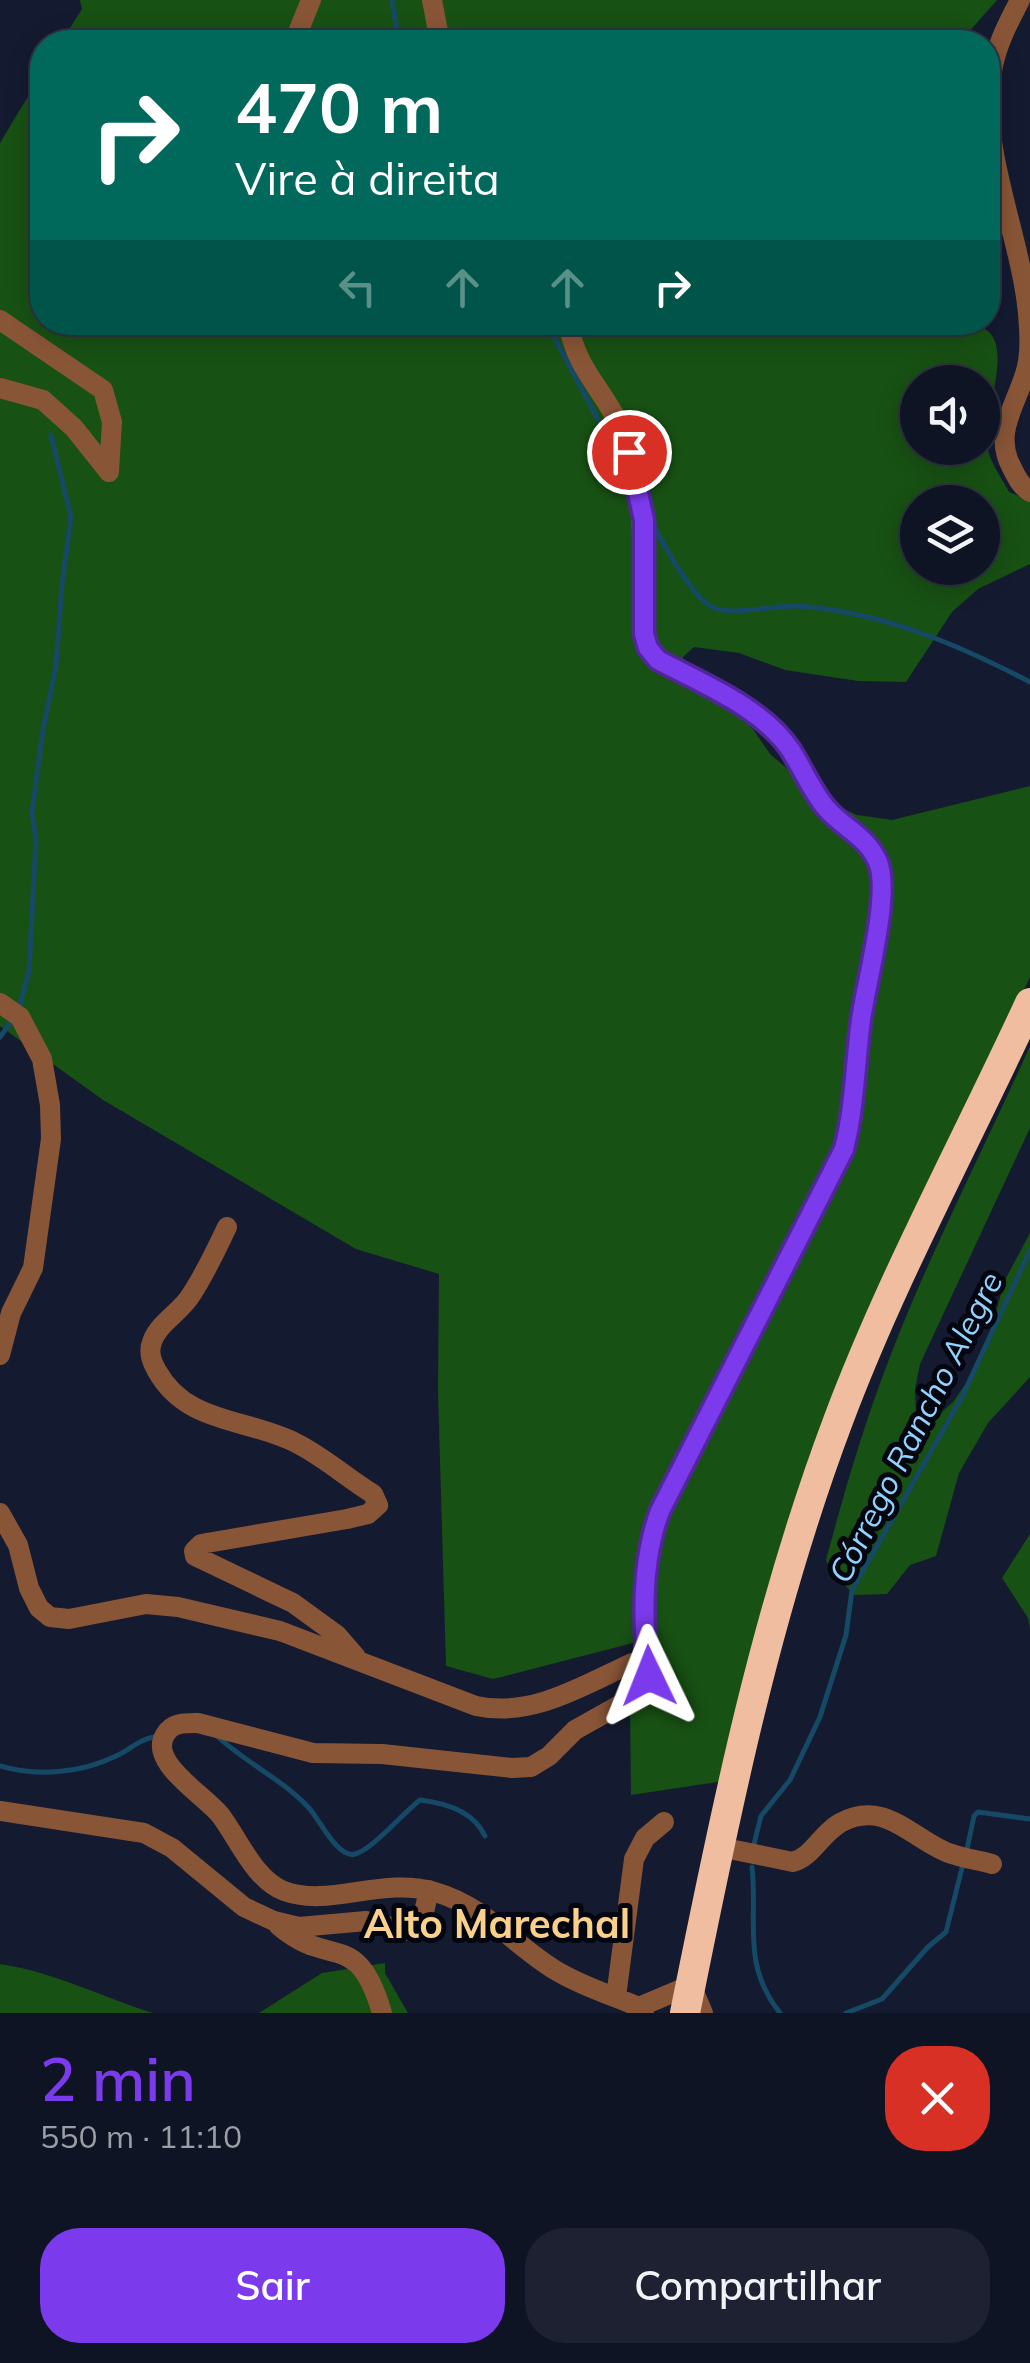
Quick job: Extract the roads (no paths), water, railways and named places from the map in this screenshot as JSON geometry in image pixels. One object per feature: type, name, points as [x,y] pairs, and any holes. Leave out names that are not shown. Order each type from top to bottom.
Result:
[{"type":"highway","points":[[693,2004],[744,1736],[792,1556],[838,1420],[918,1231],[1030,1002]]},
{"type":"street","points":[[299,30],[311,0]]},
{"type":"street","points":[[432,0],[438,30]]},
{"type":"street","points":[[1000,42],[1020,0]]},
{"type":"street","points":[[1000,166],[1014,228],[1030,352],[1025,375],[1009,410],[1004,432],[1005,456],[1022,486],[1030,492]]},
{"type":"street","points":[[0,320],[103,390],[112,422],[108,472],[74,428],[43,400],[0,388]]},
{"type":"street","points":[[572,335],[582,369],[622,429],[636,474],[644,520],[644,634],[648,648],[658,660],[770,726],[790,749],[811,789],[830,812],[866,840],[880,865],[882,894],[861,1022],[854,1110],[844,1149],[660,1511],[649,1541],[649,1676],[641,1693],[575,1730],[549,1756],[531,1767],[313,1753],[198,1723],[181,1723],[168,1729],[161,1748],[165,1762],[220,1814],[268,1881],[282,1890],[306,1896],[379,1886],[429,1890],[458,1899],[482,1913],[552,1968],[642,2010],[693,2004]]},
{"type":"street","points":[[0,1003],[20,1016],[42,1058],[51,1139],[33,1268],[11,1313],[0,1354]]},
{"type":"street","points":[[227,1227],[190,1297],[151,1344],[151,1357],[158,1373],[186,1405],[216,1419],[260,1428],[293,1441],[373,1494],[378,1505],[368,1514],[347,1519],[202,1544],[194,1551],[195,1556],[277,1595],[318,1620],[337,1634],[360,1663]]},
{"type":"street","points":[[0,1514],[18,1544],[29,1588],[39,1608],[50,1617],[69,1620],[146,1604],[178,1607],[280,1630],[476,1706],[496,1710],[517,1710],[585,1687],[632,1664],[648,1669]]},
{"type":"street","points":[[0,1811],[144,1834],[172,1848],[244,1906],[274,1921],[302,1943],[352,1957],[374,1987],[382,2013]]},
{"type":"street","points":[[720,1847],[792,1862],[802,1860],[840,1823],[859,1816],[876,1816],[894,1819],[948,1853],[992,1864]]},
{"type":"street","points":[[616,1997],[634,1860],[645,1838],[664,1822]]},
{"type":"street","points":[[274,1921],[299,1927],[366,1921],[410,1932],[422,1921],[429,1890]]},
{"type":"waterway","points":[[392,0],[397,30]]},
{"type":"waterway","points":[[553,335],[625,470]]},
{"type":"waterway","points":[[19,1009],[29,971],[36,840],[32,812],[56,666],[71,517],[51,435]]},
{"type":"waterway","points":[[648,515],[686,580],[714,608],[732,611],[798,606],[859,615],[947,643],[1030,682]]},
{"type":"waterway","points":[[0,1037],[13,1019]]},
{"type":"waterway","name":"Córrego Rancho Alegre","points":[[754,1844],[761,1816],[790,1780],[820,1717],[846,1635],[852,1590],[962,1397],[1030,1250]]},
{"type":"waterway","points":[[0,1766],[44,1772],[74,1770],[103,1762],[158,1736]]},
{"type":"waterway","points":[[217,1736],[298,1798],[336,1845],[349,1854],[370,1846],[420,1800],[458,1810],[474,1821],[485,1836]]},
{"type":"waterway","points":[[966,1854],[978,1812],[1030,1819]]},
{"type":"waterway","points":[[846,2013],[882,1999],[946,1932],[963,1864]]},
{"type":"waterway","name":"Córrego Rancho Alegre","points":[[752,1867],[756,1960],[768,1995],[780,2013]]},
{"type":"district","name":"Alto Marechal","points":[[497,1923]]}]
